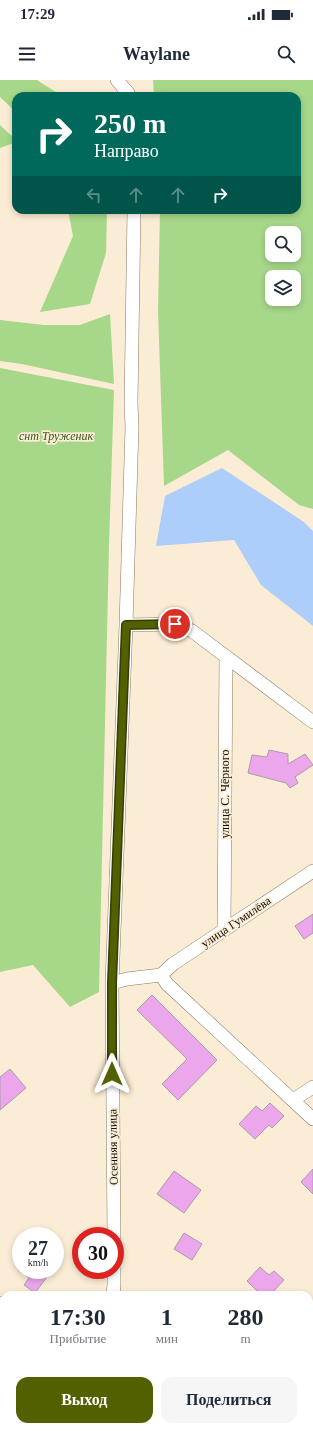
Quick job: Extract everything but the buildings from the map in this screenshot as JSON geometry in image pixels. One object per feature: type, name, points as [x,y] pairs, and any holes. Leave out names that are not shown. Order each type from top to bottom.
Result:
[{"type":"street","points":[[117,80],[127,92]]},
{"type":"street","name":"Осенняя улица","points":[[114,1227],[112,983],[132,427],[131,403],[134,214]]},
{"type":"street","points":[[126,625],[175,624],[192,631],[313,722]]},
{"type":"street","name":"улица С. Чёрного","points":[[224,930],[226,657]]},
{"type":"street","name":"улица Гумилёва","points":[[161,975],[173,964],[313,871]]},
{"type":"street","points":[[112,983],[127,979],[161,975],[168,984],[313,1119]]},
{"type":"street","points":[[293,1100],[313,1087]]},
{"type":"street","points":[[113,1291],[114,1279]]},
{"type":"green space","points":[[0,80],[37,80],[56,92],[12,92],[12,108],[0,97]]},
{"type":"green space","points":[[153,80],[313,80],[313,509],[299,505],[228,450],[164,486],[158,311],[160,214],[301,214],[301,92],[154,92]]},
{"type":"green space","points":[[0,125],[12,136],[12,144],[0,148]]},
{"type":"green space","points":[[69,214],[107,214],[106,253],[90,304],[40,312],[73,236]]},
{"type":"green space","points":[[110,314],[114,384],[22,364],[0,361],[0,320],[44,325],[80,325]]},
{"type":"green space","name":"снт Труженик","points":[[0,368],[114,390],[99,992],[70,1007],[33,965],[0,972]]},
{"type":"water","points":[[222,468],[304,522],[313,531],[313,626],[261,585],[234,540],[156,546],[165,496]]},
{"type":"route","points":[[112,1074],[112,983],[126,625],[175,624]]}]
